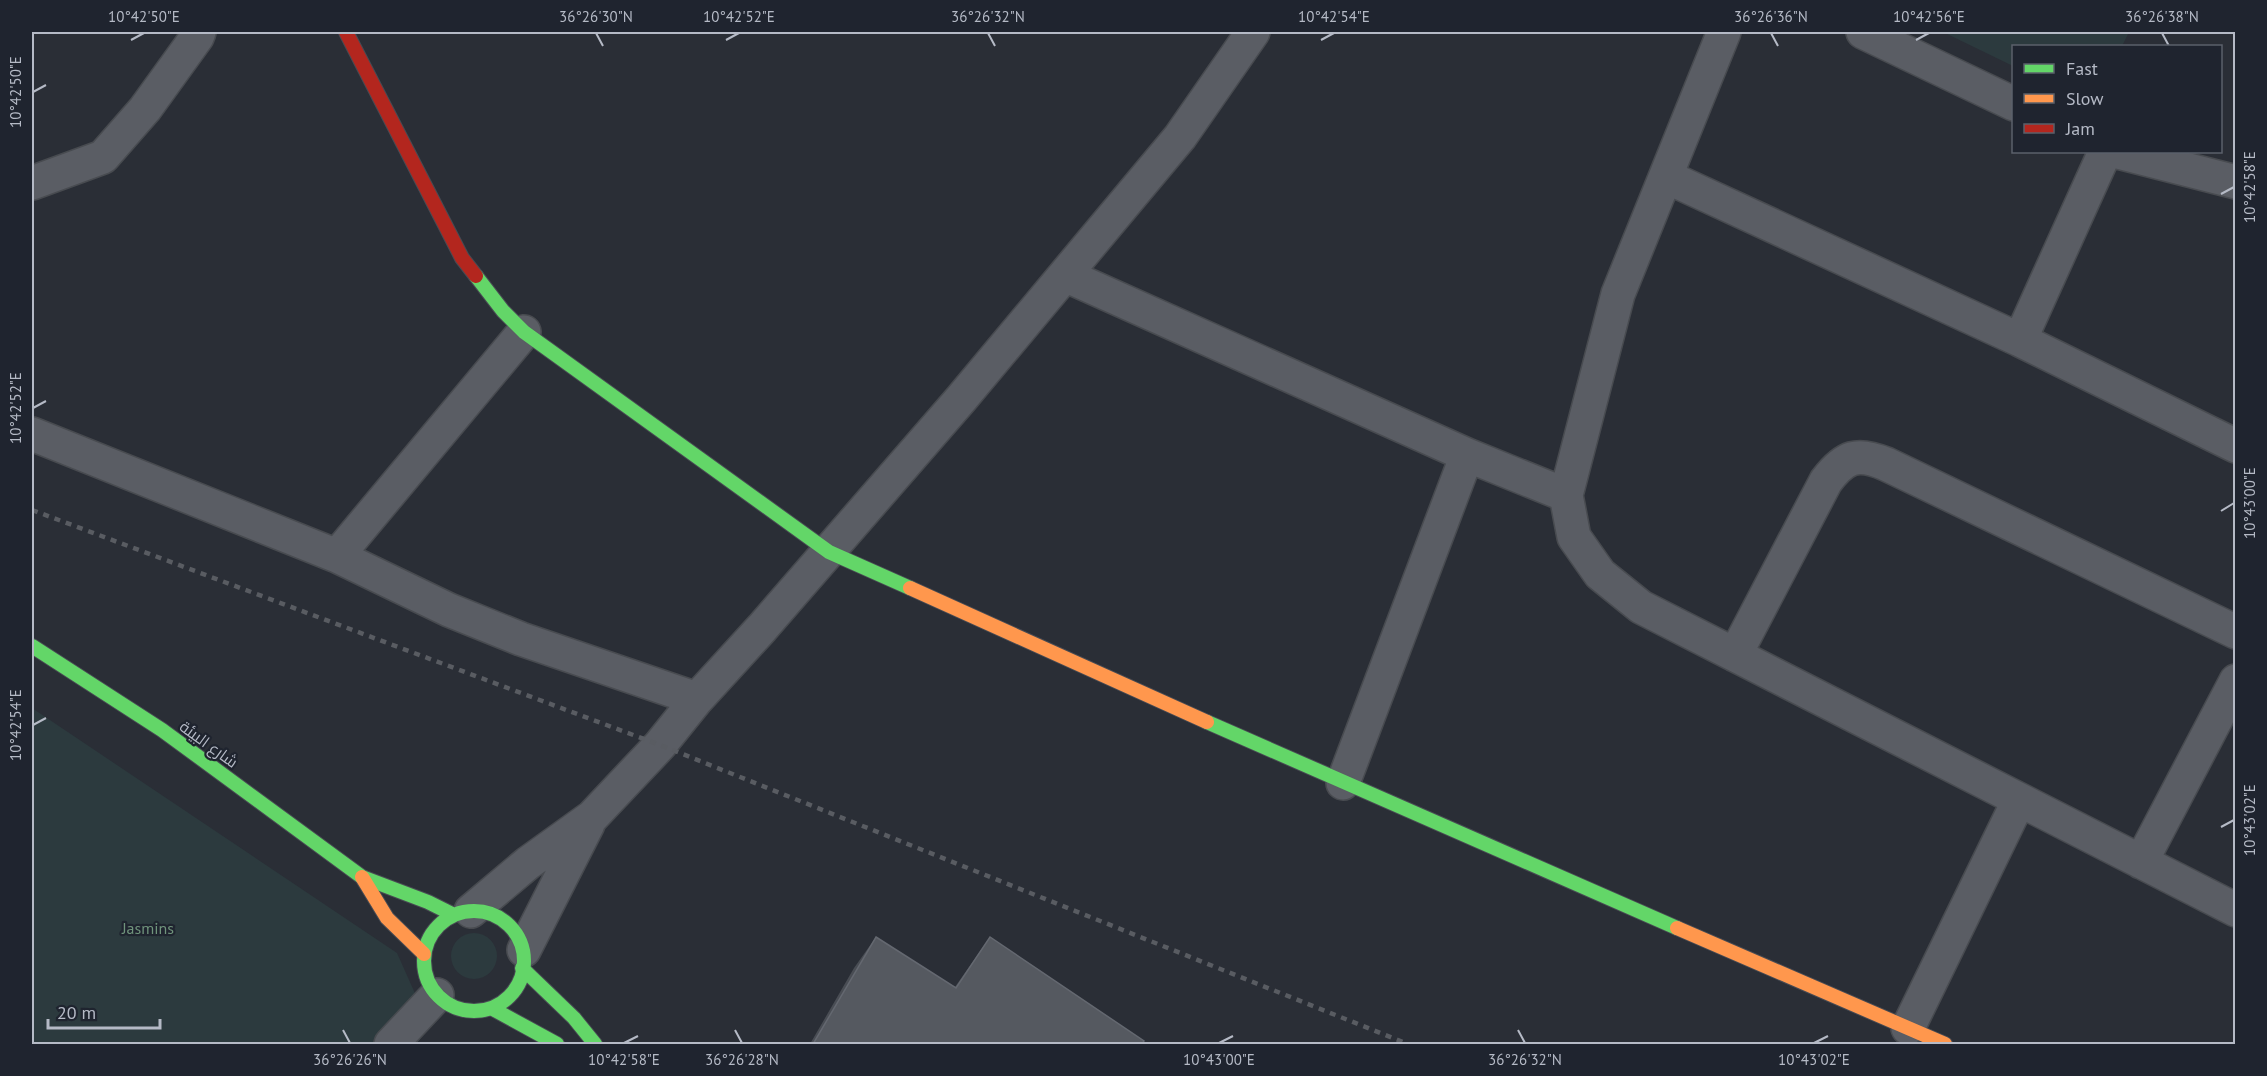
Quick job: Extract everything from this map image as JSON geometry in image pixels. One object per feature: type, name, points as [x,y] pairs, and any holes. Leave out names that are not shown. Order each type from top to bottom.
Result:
[{"type":"street","points":[[32,183],[103,157],[145,109],[199,32]]},
{"type":"street","points":[[346,32],[462,258],[503,312],[524,332],[829,552],[1343,783],[1945,1044]]},
{"type":"street","points":[[592,817],[523,959],[520,984],[509,999],[493,1009],[473,1012],[453,1007],[437,995],[426,976],[424,954],[434,931],[592,817],[660,745],[697,699],[829,552],[961,399],[1180,137],[1253,32]]},
{"type":"street","points":[[1724,32],[1618,294],[1566,495],[1574,537],[1600,574],[1641,607],[2235,910]]},
{"type":"street","points":[[1863,32],[2012,104]]},
{"type":"street","points":[[2020,340],[2105,153]]},
{"type":"street","points":[[2122,153],[2235,182]]},
{"type":"street","points":[[1667,177],[2020,340],[2235,446]]},
{"type":"street","points":[[1065,275],[1467,454],[1566,495]]},
{"type":"street","points":[[337,556],[524,332]]},
{"type":"street","points":[[32,434],[337,556],[449,610],[521,639],[697,699]]},
{"type":"street","points":[[1343,783],[1467,454]]},
{"type":"street","points":[[1735,655],[1826,481],[1837,466],[1853,457],[1869,457],[1886,464],[2235,632]]},
{"type":"street","name":"شارع البيئة","points":[[32,646],[162,730],[362,877],[462,913]]},
{"type":"street","points":[[2141,862],[2235,681]]},
{"type":"street","points":[[1908,1028],[2019,800]]},
{"type":"street","name":"شارع البيئة","points":[[362,877],[387,918],[424,954]]},
{"type":"street","points":[[462,913],[489,913],[505,920],[517,934],[523,959],[595,1044]]},
{"type":"street","points":[[391,1044],[437,995]]},
{"type":"street","points":[[493,1009],[557,1044]]},
{"type":"green space","points":[[1943,32],[2129,32],[2122,45],[2012,45],[2012,66]]},
{"type":"green space","name":"Jasmins","points":[[32,708],[397,953],[430,1027],[416,1044],[32,1044]]},
{"type":"green space","points":[[474,933],[490,940],[497,956],[490,972],[474,979],[458,972],[451,956],[458,940]]},
{"type":"building","points":[[876,937],[956,988],[990,937],[1144,1041],[1142,1044],[813,1044]]},
{"type":"railway","points":[[32,510],[660,745],[1408,1044]]},
{"type":"traffic: fast","points":[[476,276],[503,311],[524,332],[829,552],[910,588]]},
{"type":"traffic: fast","points":[[32,646],[162,730],[362,877],[428,902],[454,915]]},
{"type":"traffic: fast","points":[[1207,722],[1677,928]]},
{"type":"traffic: fast","points":[[474,911],[493,915],[509,926],[520,942],[524,961],[520,980],[509,996],[493,1007],[474,1011],[455,1007],[439,996],[428,980],[424,961],[428,942],[439,926],[455,915],[474,911]]},
{"type":"traffic: fast","points":[[522,968],[574,1018],[595,1044]]},
{"type":"traffic: fast","points":[[493,1009],[557,1044]]},
{"type":"traffic: slow","points":[[910,588],[1207,722]]},
{"type":"traffic: slow","points":[[362,877],[387,918],[424,954]]},
{"type":"traffic: slow","points":[[1677,928],[1945,1044]]},
{"type":"traffic: jam","points":[[346,32],[462,258],[476,276]]}]
